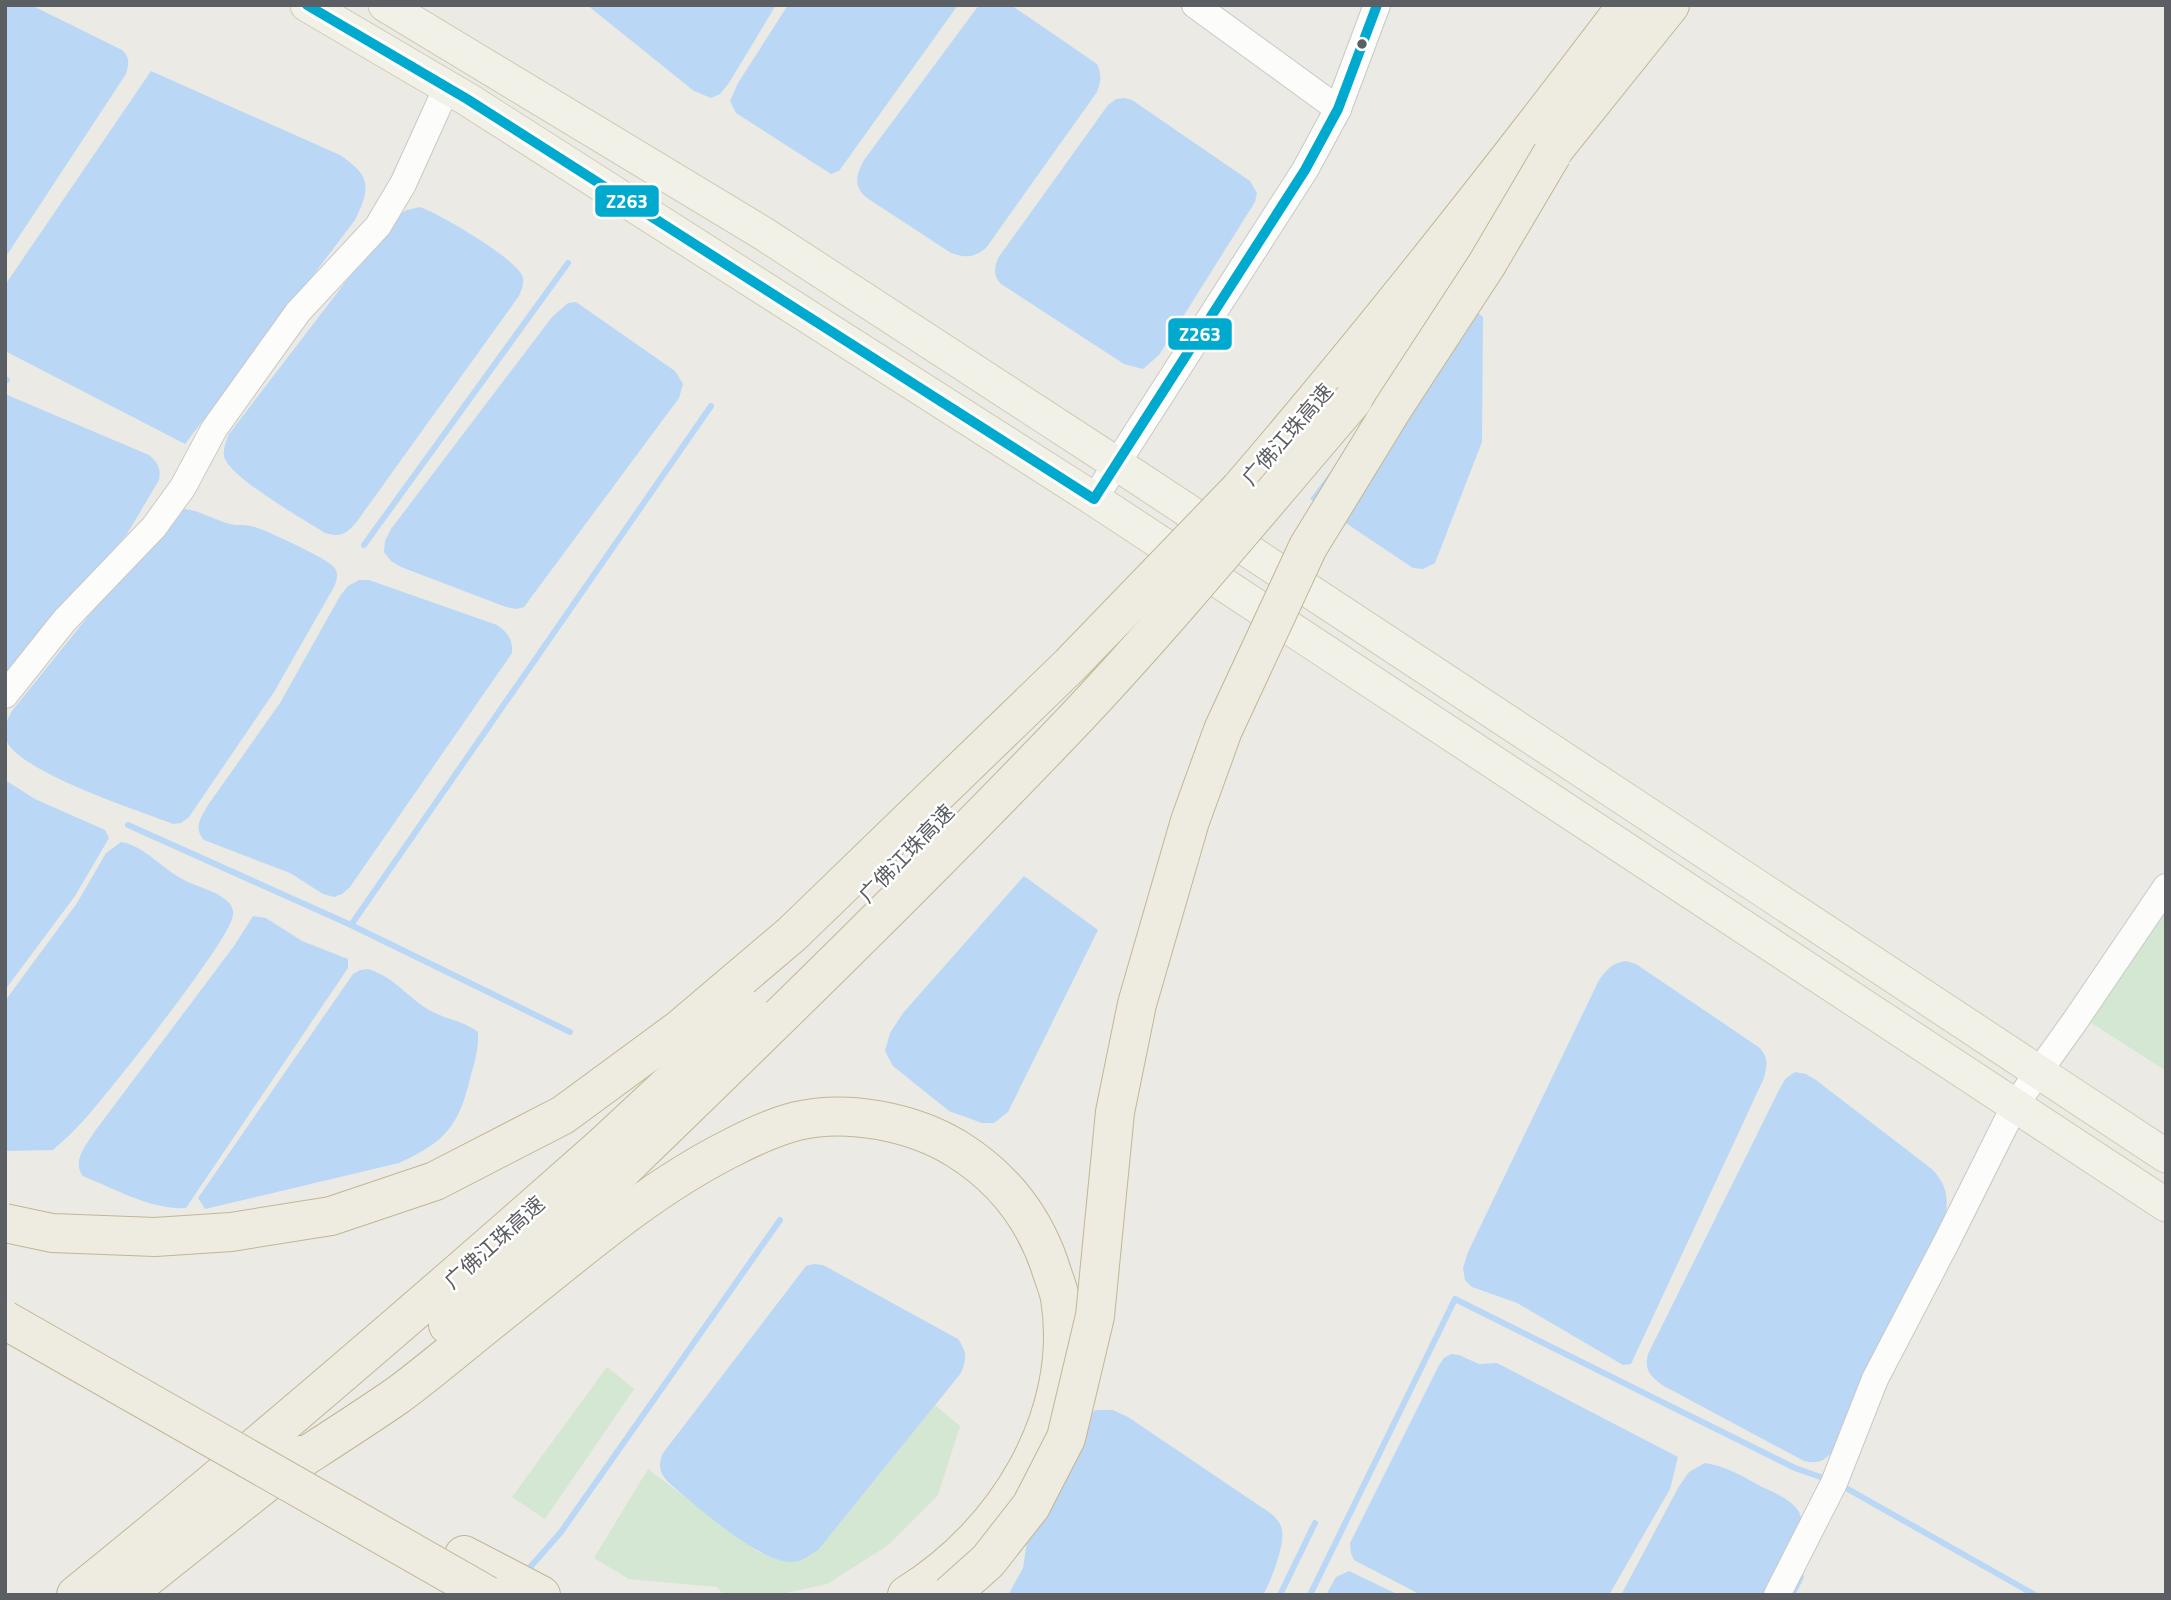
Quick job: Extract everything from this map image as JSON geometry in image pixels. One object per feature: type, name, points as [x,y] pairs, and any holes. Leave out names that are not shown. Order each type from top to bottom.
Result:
[{"type":"highway","name":"广佛江珠高速","points":[[76,1595],[193,1501],[374,1348],[614,1156],[728,1030],[856,906],[1040,713],[1240,489],[1358,350],[1511,159],[1627,5]]},
{"type":"highway","name":"广佛江珠高速","points":[[125,1595],[287,1468],[614,1156],[876,924],[1079,715],[1218,558],[1353,400],[1670,5]]},
{"type":"highway","points":[[950,1595],[988,1561],[1031,1506],[1066,1438],[1095,1316],[1115,1112],[1137,1004],[1190,821],[1223,730],[1308,547],[1393,408],[1487,264],[1552,154]]},
{"type":"highway","points":[[5,1223],[52,1233],[155,1237],[231,1232],[331,1216],[435,1181],[563,1115],[680,1029],[793,934],[1060,674],[1240,489]]},
{"type":"highway","points":[[287,1468],[399,1394],[647,1198],[694,1166],[751,1137],[798,1121],[848,1117],[896,1123],[937,1137],[981,1164],[1019,1203],[1044,1248],[1059,1296],[1063,1340],[1058,1386],[1045,1430],[1024,1473],[998,1514],[966,1550],[930,1581],[907,1595]]},
{"type":"highway","points":[[5,1297],[464,1555],[541,1595]]},
{"type":"highway","points":[[5,1320],[487,1595]]},
{"type":"main road","points":[[307,5],[447,88],[1094,499],[2166,1205]]},
{"type":"main road","points":[[385,5],[764,234],[2166,1156]]},
{"type":"street","points":[[1195,5],[1338,109]]},
{"type":"street","points":[[1094,499],[1305,170],[1338,109],[1377,5]]},
{"type":"street","points":[[5,695],[64,621],[154,527],[183,487],[214,429],[298,312],[377,226],[403,184],[447,88]]},
{"type":"street","points":[[1777,1595],[1834,1483],[1875,1379],[2015,1105],[2166,887]]},
{"type":"green space","points":[[2166,912],[2166,1071],[2090,1022]]},
{"type":"green space","points":[[607,1367],[634,1389],[545,1519],[512,1497]]},
{"type":"green space","points":[[935,1405],[960,1426],[938,1495],[887,1546],[827,1584],[777,1595],[724,1595],[717,1587],[629,1579],[594,1558],[648,1469],[758,1552],[798,1561],[818,1549]]},
{"type":"water","points":[[5,5],[31,5],[122,50],[128,58],[128,64],[126,74],[5,258]]},
{"type":"water","points":[[587,5],[776,5],[729,83],[720,94],[711,98],[694,91]]},
{"type":"water","points":[[788,5],[958,5],[839,171],[831,174],[736,113],[730,101],[738,83]]},
{"type":"water","points":[[979,5],[1011,5],[1097,64],[1100,78],[1097,92],[986,248],[977,254],[966,256],[951,253],[867,198],[857,180],[864,160]]},
{"type":"water","points":[[151,71],[340,155],[358,169],[365,183],[364,199],[355,220],[185,444],[5,351],[5,285]]},
{"type":"water","points":[[1116,99],[1132,100],[1250,181],[1257,193],[1255,202],[1159,355],[1143,369],[1124,364],[1001,284],[995,272],[998,258],[1108,105]]},
{"type":"water","points":[[420,207],[459,227],[505,258],[522,275],[522,288],[519,296],[358,520],[344,533],[325,533],[268,498],[239,475],[224,456],[225,445],[229,434],[396,216]]},
{"type":"water","points":[[1460,299],[1483,317],[1482,442],[1435,563],[1423,569],[1413,568],[1310,499]]},
{"type":"water","points":[[576,302],[675,371],[683,384],[679,398],[524,607],[506,607],[391,561],[384,552],[385,541],[391,529],[552,317],[568,303]]},
{"type":"water","points":[[5,394],[149,455],[157,463],[160,472],[159,480],[127,534],[5,676]]},
{"type":"water","points":[[184,509],[230,524],[251,526],[281,538],[329,563],[336,569],[337,577],[334,587],[274,692],[189,817],[181,823],[173,824],[109,800],[35,766],[17,754],[7,742],[5,730],[12,711],[164,522],[177,510]]},
{"type":"water","points":[[359,580],[369,580],[497,625],[509,637],[512,653],[350,887],[334,897],[323,894],[290,873],[204,840],[199,827],[208,805],[280,703],[340,596],[348,586]]},
{"type":"water","points":[[5,780],[35,799],[105,830],[109,838],[75,896],[5,990]]},
{"type":"water","points":[[121,842],[138,848],[184,880],[223,898],[231,905],[233,915],[227,929],[191,984],[80,1125],[53,1150],[5,1151],[5,1001],[77,903],[106,853]]},
{"type":"water","points":[[1024,876],[1098,930],[1008,1112],[994,1123],[982,1123],[949,1111],[893,1066],[885,1051],[890,1033],[903,1013]]},
{"type":"water","points":[[253,916],[266,918],[302,941],[348,959],[348,968],[186,1208],[146,1202],[83,1176],[79,1159],[88,1141],[234,946]]},
{"type":"water","points":[[1626,961],[1636,964],[1760,1048],[1765,1056],[1766,1070],[1631,1364],[1623,1365],[1517,1303],[1472,1287],[1465,1280],[1463,1268],[1468,1252],[1599,980],[1610,967]]},
{"type":"water","points":[[368,969],[395,983],[433,1012],[478,1032],[476,1054],[456,1119],[440,1139],[399,1163],[205,1209],[198,1198],[353,974]]},
{"type":"water","points":[[1795,1072],[1816,1080],[1933,1170],[1941,1181],[1947,1201],[1946,1214],[1833,1451],[1823,1460],[1813,1462],[1804,1461],[1662,1385],[1651,1375],[1647,1364],[1648,1354],[1780,1088],[1786,1078]]},
{"type":"water","points":[[823,1265],[958,1339],[965,1359],[961,1373],[818,1550],[799,1561],[785,1561],[750,1546],[712,1519],[668,1482],[660,1465],[663,1453],[806,1266]]},
{"type":"water","points":[[1451,1354],[1479,1364],[1497,1363],[1678,1457],[1670,1489],[1609,1595],[1421,1595],[1354,1560],[1350,1543],[1439,1365]]},
{"type":"water","points":[[1096,1410],[1113,1410],[1128,1417],[1273,1515],[1281,1528],[1281,1545],[1263,1595],[1008,1595],[1023,1568],[1030,1522],[1081,1421]]},
{"type":"water","points":[[1705,1463],[1727,1469],[1777,1494],[1793,1505],[1800,1514],[1801,1521],[1795,1542],[1770,1595],[1621,1595],[1678,1488],[1689,1472]]},
{"type":"water","points":[[1349,1571],[1399,1595],[1326,1595],[1336,1577]]},
{"type":"waterway","points":[[364,545],[568,263]]},
{"type":"waterway","points":[[351,925],[711,406]]},
{"type":"waterway","points":[[128,825],[351,925],[570,1032]]},
{"type":"waterway","points":[[525,1573],[561,1532],[780,1220]]},
{"type":"waterway","points":[[1310,1595],[1455,1299],[1795,1468],[1829,1480]]},
{"type":"waterway","points":[[1839,1484],[2035,1595]]},
{"type":"waterway","points":[[1280,1595],[1315,1523]]},
{"type":"waterway","points":[[1792,1595],[1801,1577]]},
{"type":"transit line","name":"Z263","points":[[307,5],[467,99],[1094,499],[1305,170],[1338,109],[1377,5]]}]
